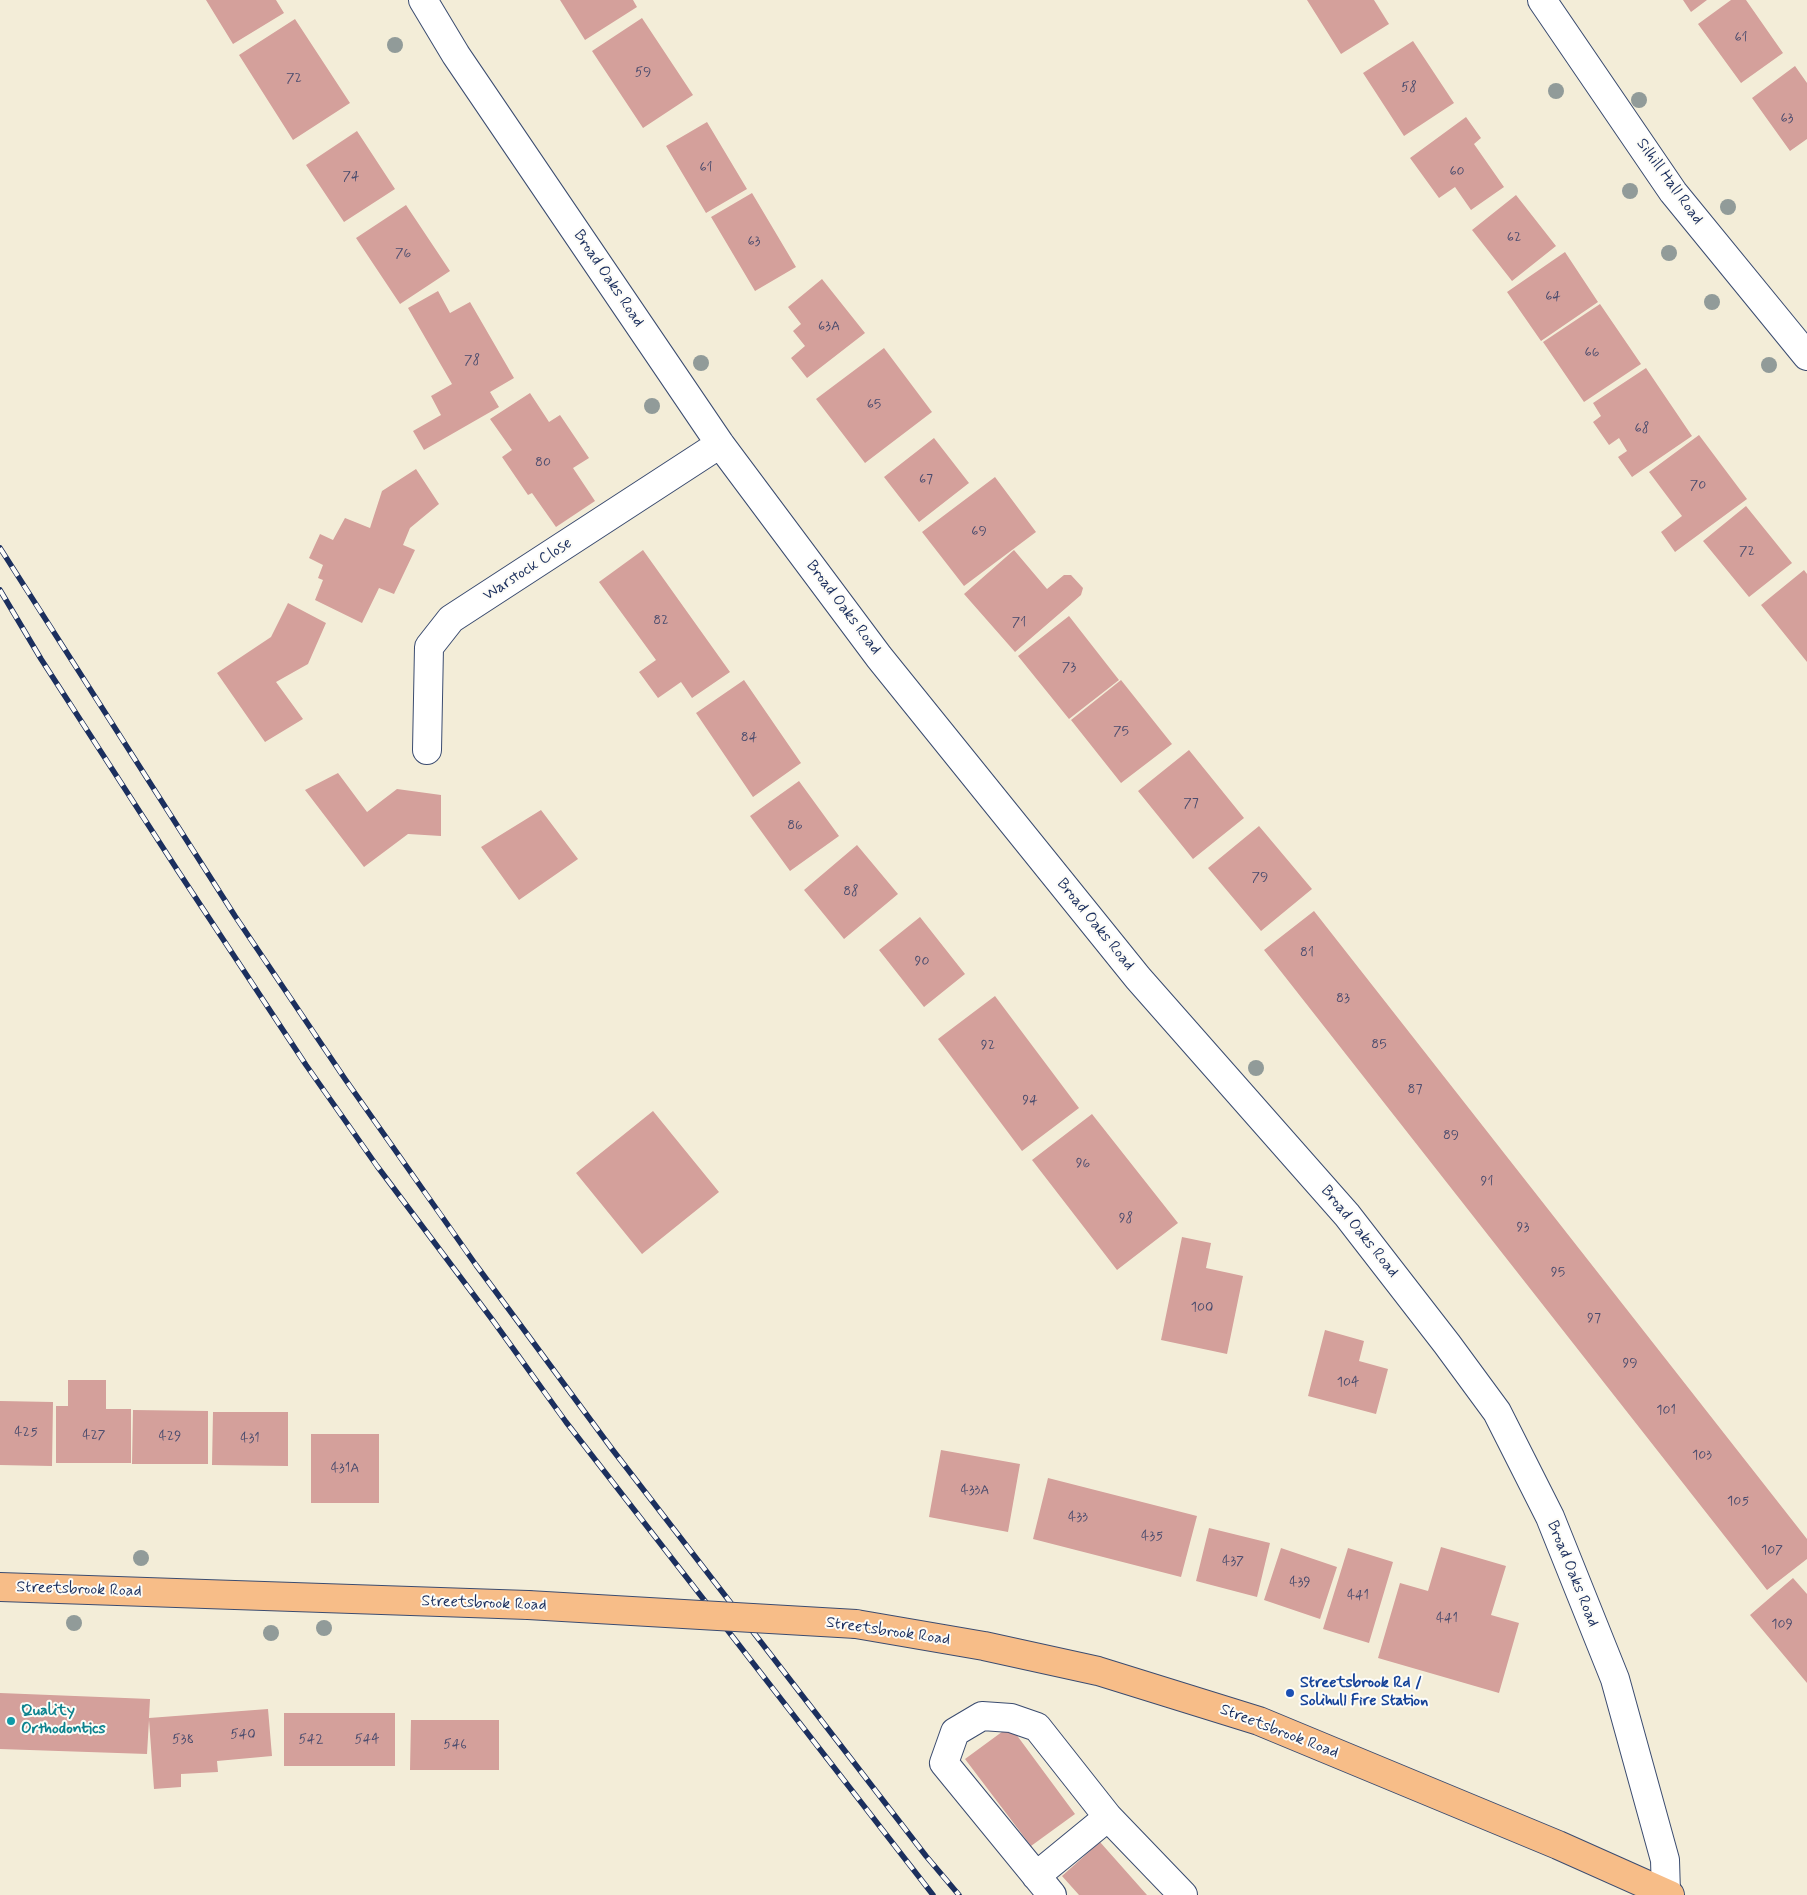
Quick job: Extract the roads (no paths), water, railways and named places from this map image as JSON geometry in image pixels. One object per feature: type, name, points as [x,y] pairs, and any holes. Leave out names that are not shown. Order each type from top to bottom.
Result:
[{"type":"main road","name":"Streetsbrook Road","points":[[0,1588],[528,1604],[856,1624],[984,1646],[1098,1671],[1259,1722],[1558,1845],[1668,1894]]},
{"type":"street","name":"Broad Oaks Road","points":[[424,0],[456,55],[720,444],[879,657],[1138,978],[1347,1215],[1497,1412],[1550,1517],[1615,1678],[1665,1860],[1668,1894]]},
{"type":"street","name":"Silhill Hall Road","points":[[1542,0],[1673,192],[1807,356]]},
{"type":"street","name":"Warstock Close","points":[[427,750],[429,646],[451,620],[720,444]]},
{"type":"street","points":[[1108,1817],[1044,1886],[944,1763],[955,1732],[982,1716],[1011,1718],[1037,1727],[1108,1817],[1183,1895]]},
{"type":"railway","points":[[0,548],[235,916],[345,1079],[476,1265],[612,1449],[926,1856],[959,1895]]},
{"type":"railway","points":[[0,590],[41,659],[178,871],[306,1065],[377,1166],[566,1422],[933,1895]]},
{"type":"place","name":"Streetsbrook Rd / Solihull Fire Station","points":[[1290,1693]]},
{"type":"place","name":"Quality Orthodontics","points":[[11,1721]]}]
